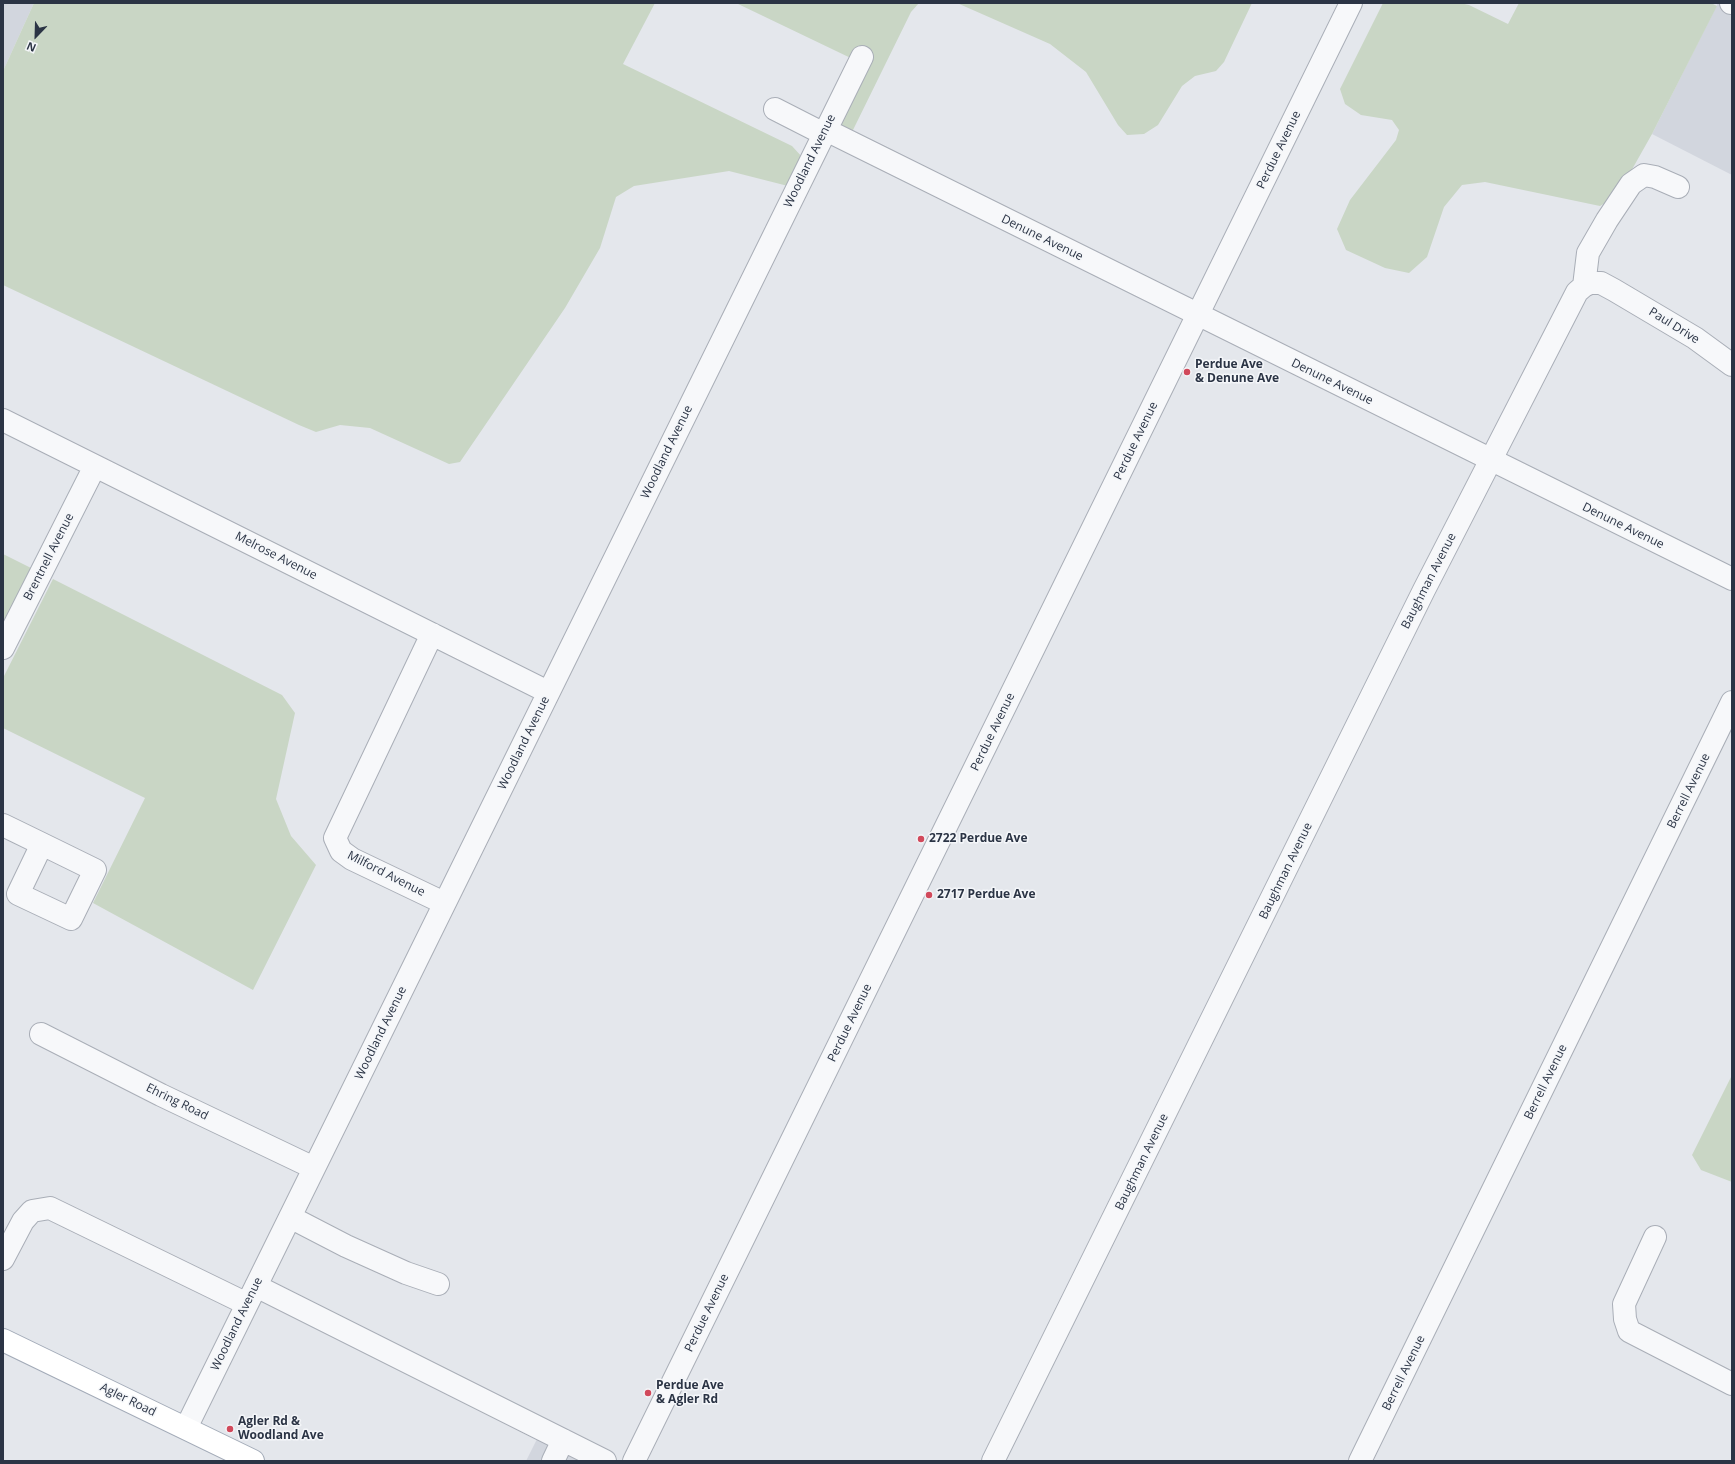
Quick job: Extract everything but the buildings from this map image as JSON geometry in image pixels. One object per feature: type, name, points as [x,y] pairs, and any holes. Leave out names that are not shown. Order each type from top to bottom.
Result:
[{"type":"main road","name":"Agler Road","points":[[3,1340],[253,1461]]},
{"type":"street","name":"Perdue Avenue","points":[[634,1461],[1351,3]]},
{"type":"street","name":"Woodland Avenue","points":[[186,1428],[862,57]]},
{"type":"street","name":"Denune Avenue","points":[[775,109],[825,132],[1198,315],[1732,579]]},
{"type":"street","points":[[1584,286],[1588,254],[1607,220],[1631,184],[1644,175],[1655,177],[1678,187]]},
{"type":"street","name":"Paul Drive","points":[[1584,286],[1590,283],[1601,284],[1614,290],[1695,338],[1732,365]]},
{"type":"street","name":"Baughman Avenue","points":[[994,1461],[1424,590],[1576,292],[1584,286]]},
{"type":"street","name":"Melrose Avenue","points":[[3,420],[548,692]]},
{"type":"street","name":"Brentnell Avenue","points":[[3,648],[95,466]]},
{"type":"street","name":"Milford Avenue","points":[[432,634],[335,838],[341,851],[352,859],[444,903]]},
{"type":"street","name":"Berrell Avenue","points":[[1360,1461],[1732,702]]},
{"type":"street","points":[[3,826],[42,844]]},
{"type":"street","name":"Ehring Road","points":[[41,1034],[161,1095],[314,1168]]},
{"type":"street","points":[[3,1259],[23,1221],[32,1212],[50,1208],[252,1295],[605,1461]]},
{"type":"street","points":[[290,1217],[406,1274],[438,1284]]},
{"type":"street","points":[[1655,1237],[1624,1304],[1625,1319],[1629,1331],[1732,1384]]},
{"type":"street","points":[[553,1461],[563,1440]]},
{"type":"shaded area","points":[[3,3],[34,3],[3,71]]},
{"type":"shaded area","points":[[1718,3],[1732,3],[1732,175],[1652,134]]},
{"type":"shaded area","points":[[542,1429],[608,1461],[526,1461]]},
{"type":"green space","points":[[34,3],[655,3],[623,64],[792,146],[803,158],[788,186],[729,171],[634,186],[616,197],[600,248],[565,308],[460,462],[449,464],[370,428],[340,425],[316,432],[3,285],[3,71]]},
{"type":"green space","points":[[736,3],[919,3],[911,12],[853,130],[839,128],[859,62]]},
{"type":"green space","points":[[957,3],[1252,3],[1224,62],[1216,71],[1195,76],[1182,86],[1158,125],[1144,134],[1127,135],[1118,125],[1086,72],[1050,44]]},
{"type":"green space","points":[[1383,3],[1460,3],[1469,5],[1508,24],[1519,3],[1711,3],[1717,6],[1652,134],[1617,196],[1600,206],[1485,182],[1462,185],[1444,207],[1427,257],[1409,273],[1385,268],[1346,250],[1337,229],[1350,200],[1396,140],[1399,130],[1392,120],[1361,115],[1345,104],[1340,89]]},
{"type":"green space","points":[[3,554],[33,569],[3,625]]},
{"type":"green space","points":[[53,579],[282,695],[295,713],[276,799],[291,836],[316,865],[253,990],[93,903],[145,798],[3,728],[3,678]]},
{"type":"green space","points":[[1732,1075],[1732,1182],[1701,1170],[1692,1155]]},
{"type":"place","name":"Perdue Ave & Denune Ave","points":[[1187,372]]},
{"type":"place","name":"2722 Perdue Ave","points":[[921,839]]},
{"type":"place","name":"2717 Perdue Ave","points":[[929,895]]},
{"type":"place","name":"Perdue Ave & Agler Rd","points":[[648,1393]]},
{"type":"place","name":"Agler Rd & Woodland Ave","points":[[230,1429]]}]
